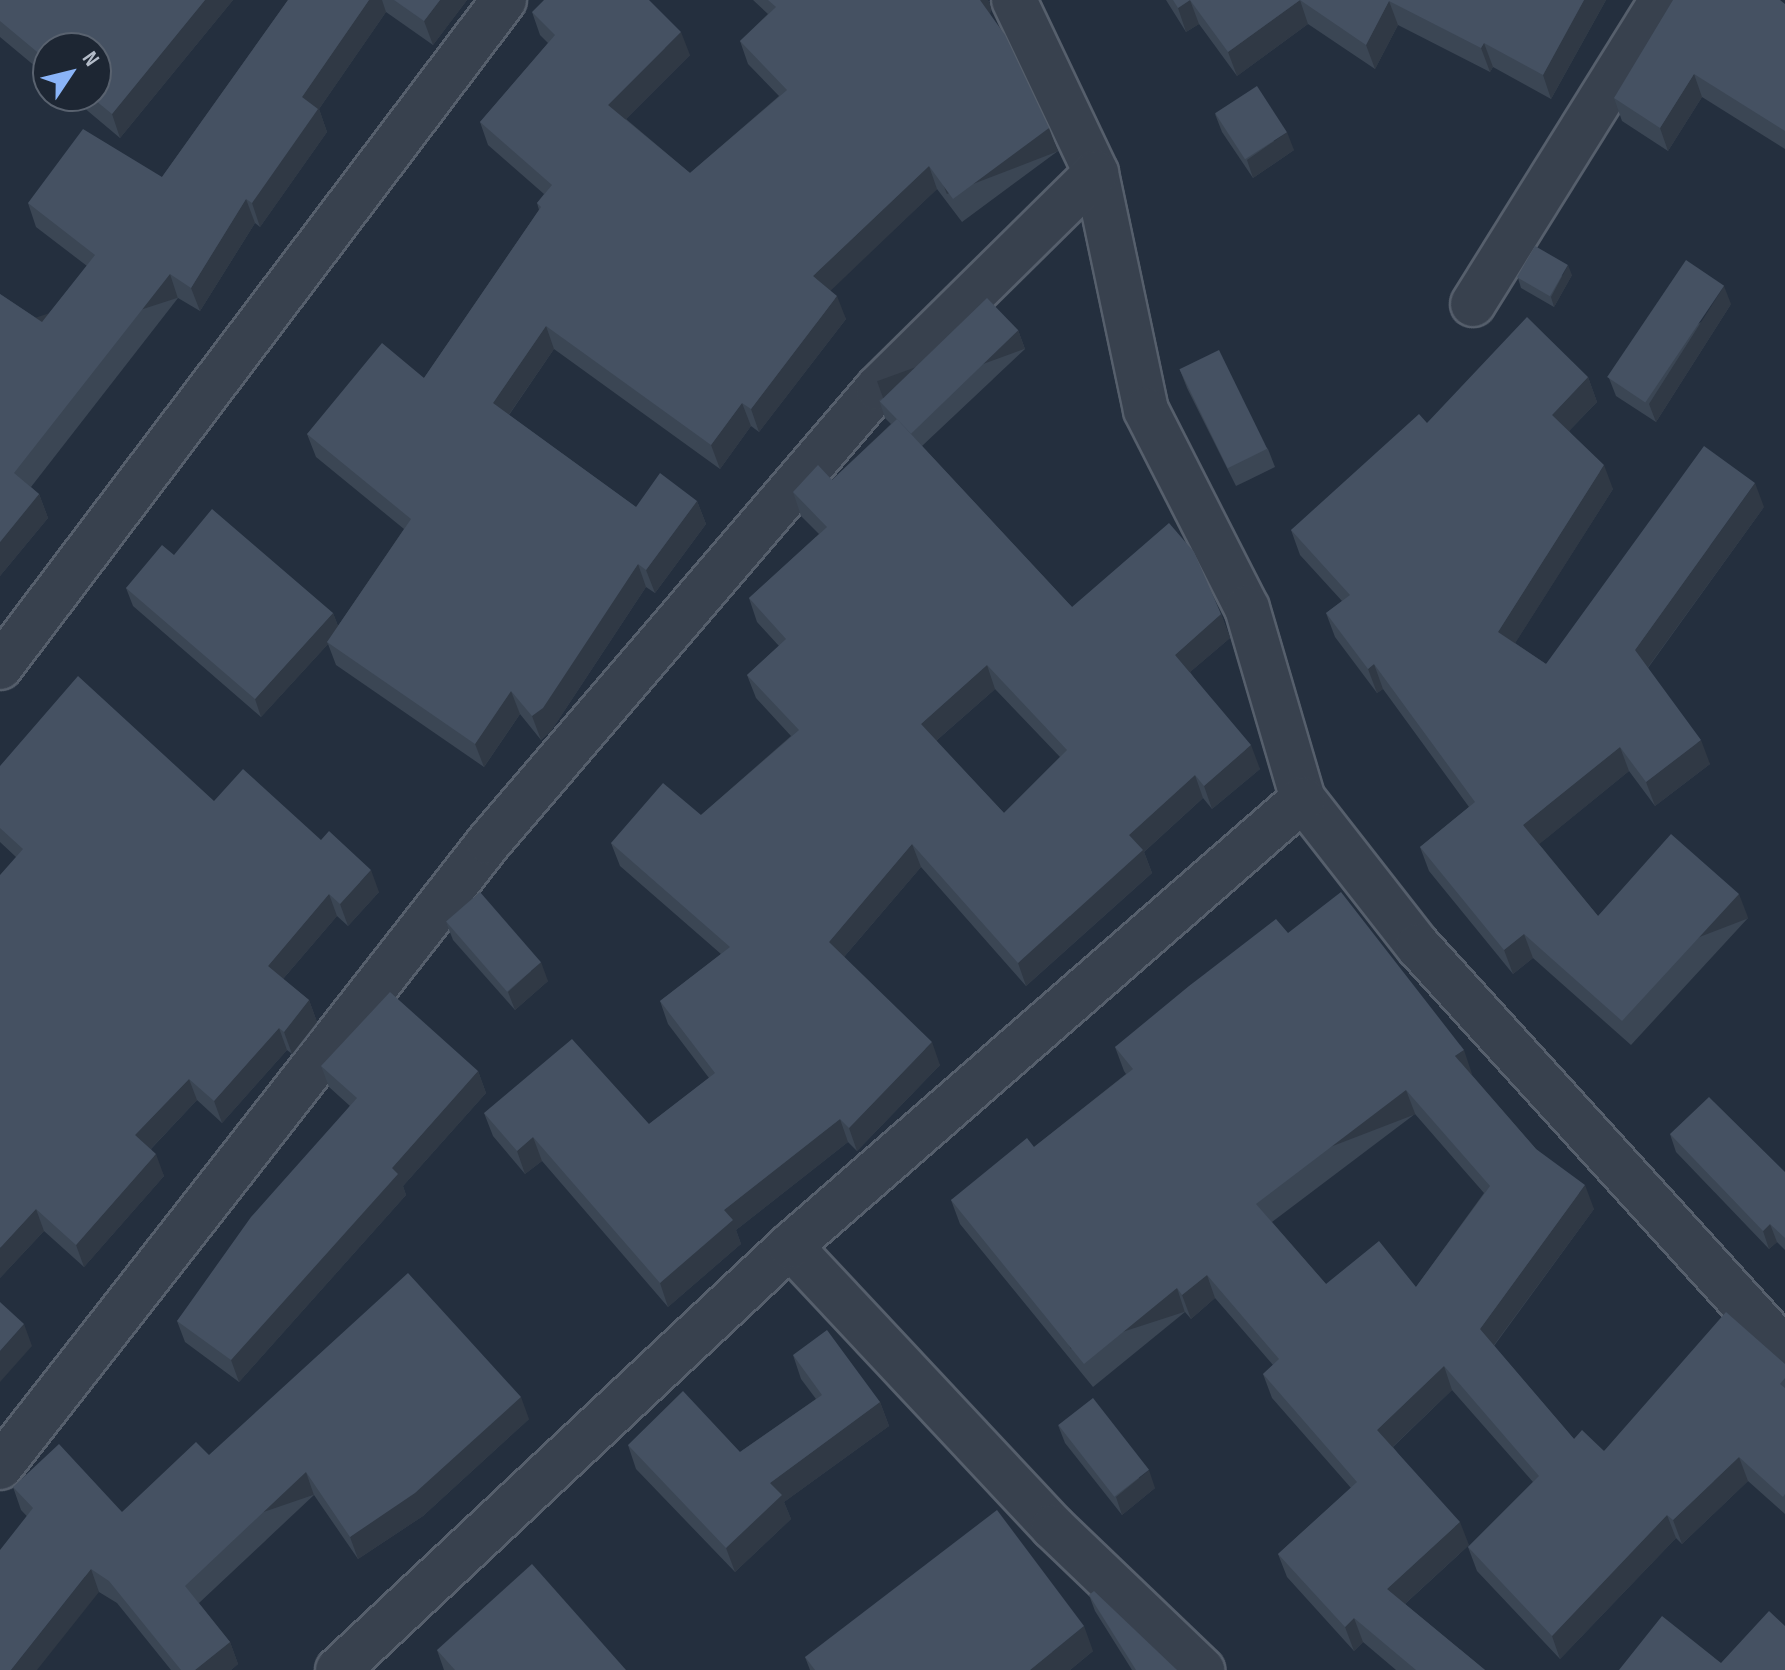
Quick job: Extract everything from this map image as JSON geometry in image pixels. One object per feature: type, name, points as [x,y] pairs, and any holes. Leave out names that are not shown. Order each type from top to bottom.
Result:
[{"type":"street","points":[[0,667],[504,0]]},
{"type":"street","points":[[1014,0],[1096,173],[1146,410],[1247,608],[1303,799],[1418,946],[1785,1350]]},
{"type":"street","points":[[1473,304],[1662,0]]},
{"type":"street","points":[[0,1467],[489,842],[878,388],[1096,173]]},
{"type":"street","points":[[338,1670],[790,1246],[1303,799]]},
{"type":"street","points":[[790,1246],[1053,1527],[1202,1670]]},
{"type":"building","points":[[0,0],[205,0],[112,114],[110,112],[112,112],[112,32],[32,32],[32,48],[0,21]]},
{"type":"building","points":[[288,0],[369,0],[302,97],[318,109],[252,203],[246,199],[191,288],[170,274],[14,473],[39,494],[0,542],[0,294],[42,322],[95,255],[28,203],[83,129],[162,177]]},
{"type":"building","points":[[394,0],[440,0],[424,21]]},
{"type":"building","points":[[544,0],[649,0],[681,32],[608,105],[690,173],[787,90],[740,41],[776,7],[768,0],[980,0],[1005,35],[1049,128],[953,199],[929,166],[813,276],[837,296],[751,409],[742,403],[711,445],[546,326],[493,403],[636,507],[660,473],[697,501],[646,570],[638,564],[543,708],[532,716],[511,691],[475,744],[327,642],[411,519],[307,434],[382,343],[424,378],[541,207],[537,203],[552,185],[480,122],[555,35],[532,12]]},
{"type":"building","points":[[1173,0],[1190,0],[1178,8]]},
{"type":"building","points":[[1190,0],[1300,0],[1228,52]]},
{"type":"building","points":[[1300,0],[1584,0],[1543,75],[1484,43],[1481,48],[1389,1],[1366,45]]},
{"type":"building","points":[[1673,0],[1780,0],[1785,4],[1785,131],[1694,74],[1660,128],[1614,98]]},
{"type":"building","points":[[1257,86],[1287,132],[1245,159],[1215,113]]},
{"type":"building","points":[[1535,246],[1568,265],[1550,296],[1517,277]]},
{"type":"building","points":[[1686,260],[1724,286],[1645,403],[1607,377]]},
{"type":"building","points":[[987,298],[1018,330],[911,434],[880,402]]},
{"type":"building","points":[[1527,317],[1588,377],[1552,415],[1604,465],[1498,632],[1546,664],[1704,446],[1755,483],[1635,650],[1701,740],[1646,782],[1620,747],[1523,825],[1598,916],[1671,834],[1739,894],[1622,1021],[1524,934],[1504,950],[1420,847],[1475,802],[1374,664],[1368,669],[1326,613],[1350,595],[1291,530],[1419,414],[1427,423]]},
{"type":"building","points":[[1219,350],[1267,449],[1228,468],[1179,369]]},
{"type":"building","points":[[897,419],[1072,607],[1169,523],[1194,552],[1221,614],[1175,655],[1251,745],[1204,786],[1195,775],[1129,835],[1143,850],[1018,963],[912,844],[829,942],[932,1042],[849,1128],[840,1119],[724,1210],[733,1220],[660,1283],[533,1137],[517,1151],[484,1113],[572,1039],[649,1124],[715,1073],[660,1001],[730,947],[611,843],[663,783],[701,815],[799,730],[747,675],[786,639],[749,598],[827,527],[793,492],[818,465],[832,480]],"holes":[[[987,665],[1067,750],[1004,813],[921,724]]]},
{"type":"building","points":[[212,509],[333,613],[255,699],[126,588],[162,545],[174,555]]},
{"type":"building","points":[[78,676],[214,801],[243,769],[321,840],[329,831],[371,870],[340,904],[329,894],[268,966],[309,1000],[284,1032],[279,1028],[214,1101],[189,1079],[135,1135],[156,1154],[76,1245],[36,1209],[0,1248],[0,875],[23,849],[0,828],[0,766]]},
{"type":"building","points":[[480,892],[541,962],[507,992],[446,922]]},
{"type":"building","points":[[1341,892],[1464,1050],[1455,1056],[1536,1149],[1585,1185],[1480,1329],[1574,1439],[1582,1430],[1604,1451],[1726,1312],[1785,1364],[1785,1378],[1780,1384],[1785,1388],[1783,1497],[1739,1457],[1673,1520],[1667,1515],[1552,1636],[1468,1547],[1539,1476],[1444,1366],[1377,1430],[1460,1522],[1387,1589],[1485,1670],[1416,1670],[1354,1618],[1345,1627],[1278,1554],[1357,1482],[1263,1374],[1279,1359],[1207,1275],[1182,1295],[1177,1288],[1084,1364],[951,1200],[1027,1138],[1034,1147],[1133,1069],[1115,1047],[1189,986],[1276,919],[1288,933]],"holes":[[[1406,1090],[1490,1186],[1416,1287],[1379,1241],[1326,1284],[1256,1204]]]},
{"type":"building","points":[[390,992],[478,1071],[392,1168],[398,1174],[231,1360],[177,1321],[251,1217],[357,1098],[321,1066]]},
{"type":"building","points":[[1709,1097],[1785,1172],[1785,1238],[1770,1224],[1763,1231],[1670,1134]]},
{"type":"building","points":[[408,1273],[521,1397],[415,1493],[350,1537],[306,1472],[185,1586],[230,1642],[195,1670],[181,1670],[109,1581],[91,1569],[11,1670],[0,1670],[0,1550],[33,1508],[13,1487],[59,1444],[122,1512],[196,1442],[209,1455]]},
{"type":"building","points":[[0,1302],[24,1324],[0,1351]]},
{"type":"building","points":[[827,1330],[880,1402],[770,1483],[782,1495],[726,1548],[628,1445],[683,1391],[740,1452],[822,1395],[793,1355]]},
{"type":"building","points":[[1093,1398],[1149,1470],[1114,1497],[1058,1425]]},
{"type":"building","points":[[997,1510],[1084,1626],[1030,1670],[815,1670],[805,1657]]},
{"type":"building","points":[[532,1564],[626,1670],[455,1670],[437,1650]]},
{"type":"building","points":[[1094,1591],[1177,1670],[1136,1670],[1089,1595]]},
{"type":"building","points":[[1769,1611],[1785,1626],[1785,1670],[1619,1670],[1662,1616],[1721,1663]]}]
